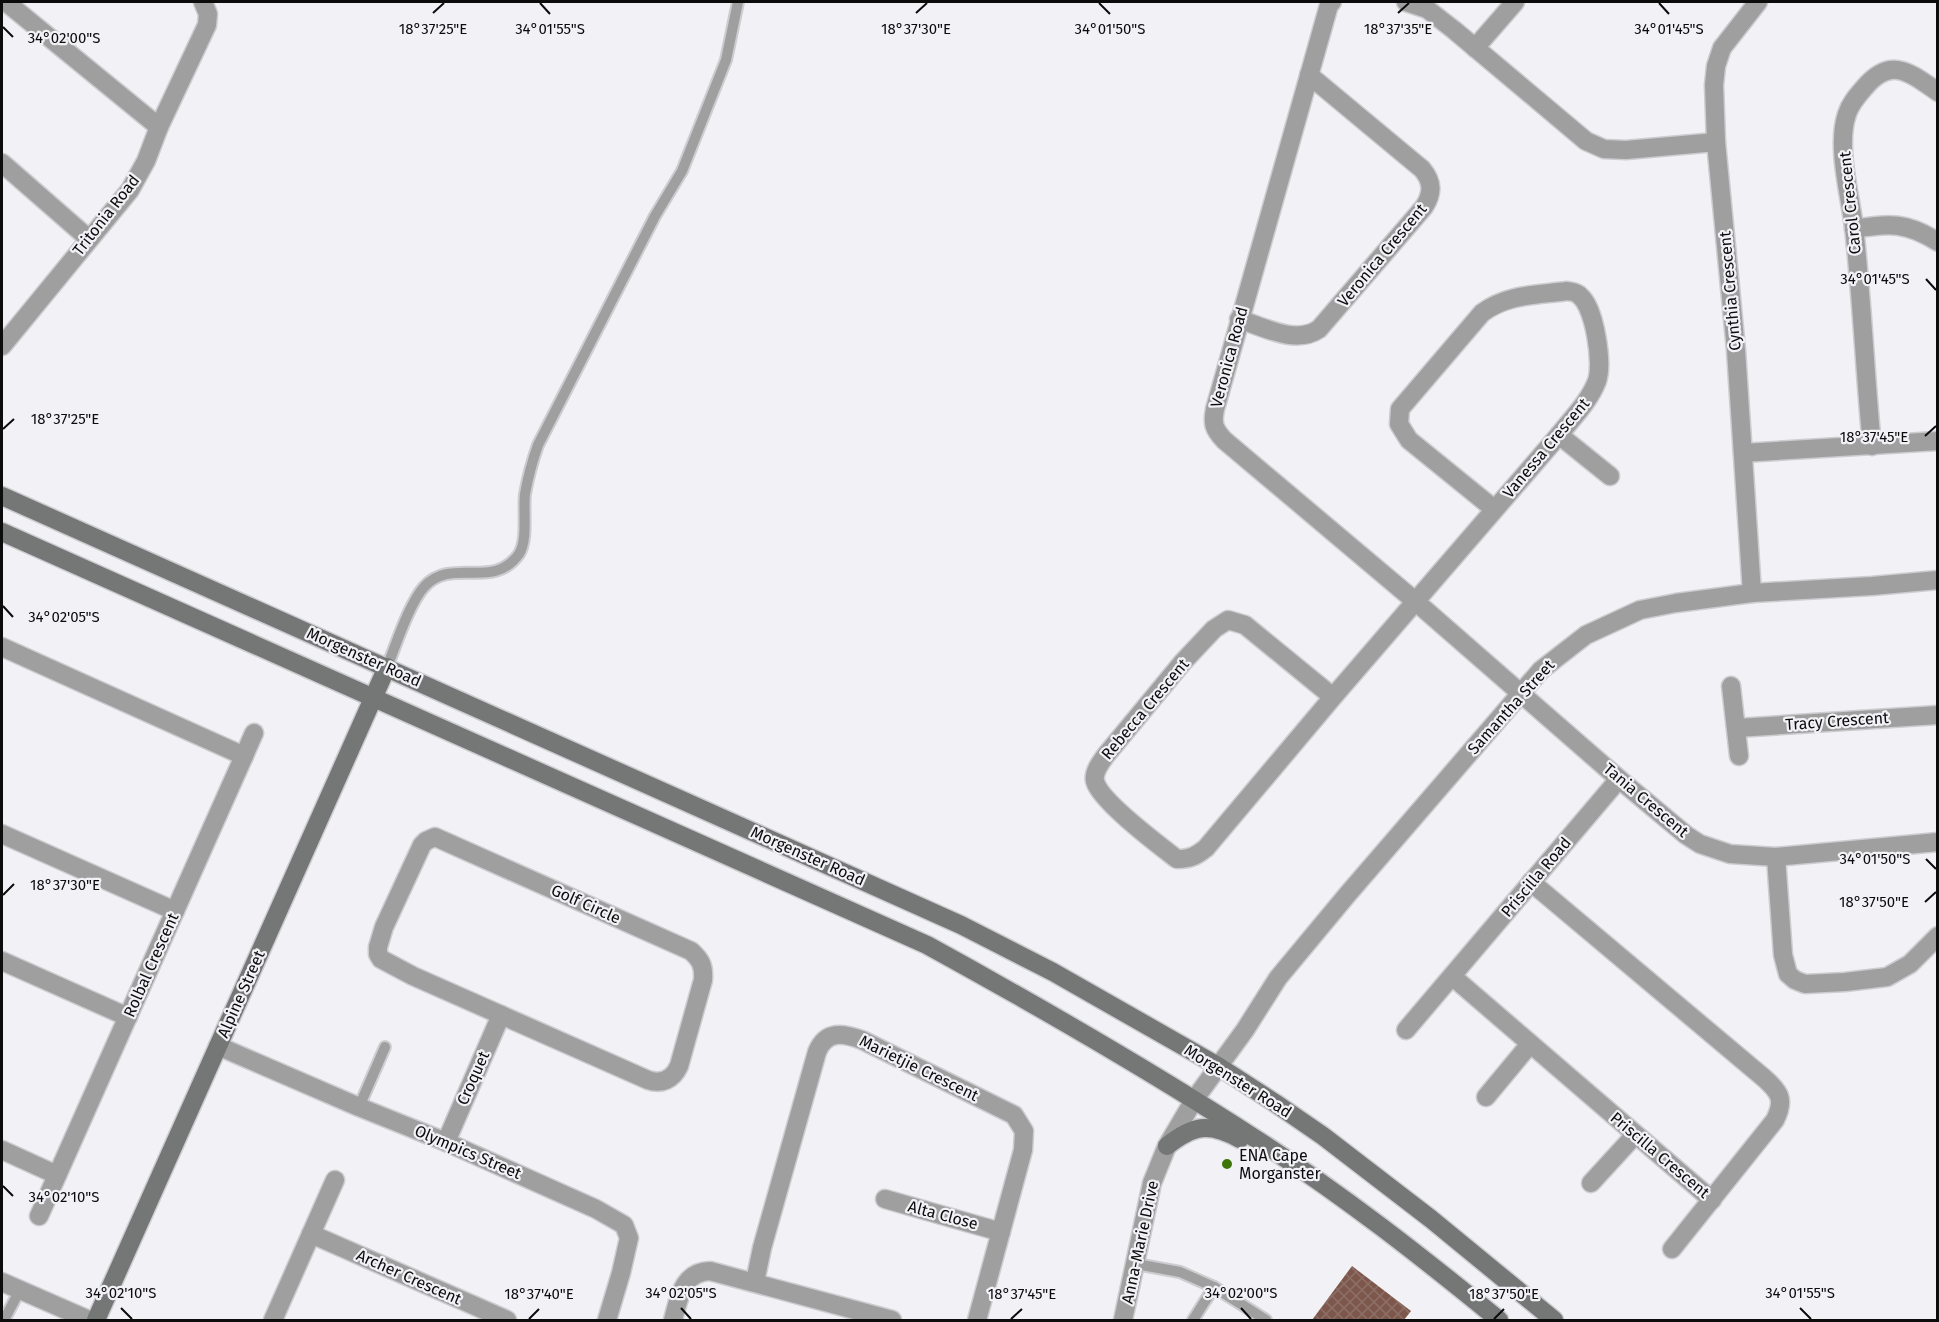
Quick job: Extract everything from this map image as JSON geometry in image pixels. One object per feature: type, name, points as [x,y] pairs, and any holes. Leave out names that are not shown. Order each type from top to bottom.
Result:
[{"type":"main road","name":"Morgenster Road","points":[[2,496],[961,925],[1053,972],[1218,1066],[1323,1136],[1431,1219],[1554,1320]]},
{"type":"main road","name":"Morgenster Road","points":[[2,532],[927,945],[1144,1068],[1290,1162],[1431,1265],[1499,1320]]},
{"type":"main road","name":"Alpine Street","points":[[96,1320],[387,667]]},
{"type":"main road","points":[[1167,1146],[1184,1132],[1194,1129],[1213,1129],[1227,1132],[1275,1159],[1290,1162]]},
{"type":"street","points":[[6,2],[159,127]]},
{"type":"street","name":"Tritonia Road","points":[[2,346],[130,190],[146,161],[159,127],[207,25],[208,14],[203,2]]},
{"type":"street","name":"Veronica Road","points":[[1332,2],[1329,4],[1239,319],[1212,423],[1224,440],[1276,486],[1521,692]]},
{"type":"street","points":[[1406,2],[1427,9],[1586,141],[1605,149],[1626,150],[1716,142]]},
{"type":"street","points":[[1475,48],[1515,2]]},
{"type":"street","name":"Cynthia Crescent","points":[[1752,594],[1743,453],[1716,142],[1714,85],[1716,66],[1722,48],[1758,2]]},
{"type":"street","name":"Carol Crescent","points":[[1872,446],[1854,229],[1843,133],[1846,115],[1854,100],[1875,77],[1880,72],[1890,69],[1907,72],[1938,92]]},
{"type":"street","name":"Veronica Crescent","points":[[1239,319],[1292,336],[1310,335],[1319,329],[1404,231],[1431,196],[1429,177],[1422,169],[1309,75]]},
{"type":"street","points":[[2,163],[89,238]]},
{"type":"street","points":[[1854,229],[1898,225],[1912,227],[1938,242]]},
{"type":"street","name":"Vanessa Crescent","points":[[1415,601],[1559,435],[1591,394],[1598,379],[1599,366],[1595,329],[1588,306],[1579,294],[1567,291],[1514,297],[1494,303],[1482,313],[1400,409],[1399,424],[1409,440],[1494,509]]},
{"type":"street","points":[[1559,435],[1610,476]]},
{"type":"street","points":[[1743,453],[1938,441]]},
{"type":"street","name":"Samantha Street","points":[[1194,1100],[1245,1030],[1278,978],[1521,692],[1541,670],[1567,648],[1586,635],[1622,617],[1640,610],[1676,603],[1752,594],[1938,580]]},
{"type":"street","name":"Rebecca Crescent","points":[[1333,697],[1245,625],[1228,621],[1214,629],[1182,663],[1106,755],[1098,767],[1095,779],[1099,790],[1115,807],[1177,859],[1187,860],[1196,856],[1206,848],[1415,601]]},
{"type":"street","points":[[2,647],[244,756]]},
{"type":"street","points":[[1731,686],[1739,756]]},
{"type":"street","name":"Tania Crescent","points":[[1521,692],[1619,779],[1700,844],[1730,854],[1776,857],[1938,842]]},
{"type":"street","name":"Tracy Crescent","points":[[1737,728],[1938,715]]},
{"type":"street","name":"Rolbal Crescent","points":[[39,1216],[254,733]]},
{"type":"street","name":"Priscilla Road","points":[[1406,1030],[1454,977],[1619,779]]},
{"type":"street","points":[[2,834],[175,911]]},
{"type":"street","name":"Golf Circle","points":[[430,838],[439,838],[691,951],[699,958],[703,966],[703,980],[680,1066],[674,1075],[662,1082],[648,1080],[501,1015],[396,968],[381,959],[378,954],[384,927],[422,845],[430,838]]},
{"type":"street","points":[[1776,857],[1783,955],[1788,974],[1795,980],[1805,984],[1887,977],[1910,964],[1938,936]]},
{"type":"street","name":"Priscilla Crescent","points":[[1454,977],[1712,1200],[1775,1120],[1781,1107],[1780,1097],[1764,1078],[1531,882]]},
{"type":"street","points":[[2,961],[128,1017]]},
{"type":"street","name":"Croquet","points":[[446,1142],[501,1015]]},
{"type":"street","name":"Marietjie Crescent","points":[[755,1282],[762,1248],[817,1052],[824,1040],[839,1034],[847,1034],[1014,1115],[1024,1131],[1025,1142],[977,1320]]},
{"type":"street","points":[[1486,1097],[1530,1044]]},
{"type":"street","name":"Olympics Street","points":[[218,1046],[446,1142],[596,1209],[624,1225],[629,1239],[628,1246],[607,1320]]},
{"type":"street","name":"Anna-Marie Drive","points":[[1123,1320],[1152,1183],[1167,1146],[1194,1100]]},
{"type":"street","points":[[1591,1183],[1635,1135]]},
{"type":"street","points":[[2,1150],[57,1174]]},
{"type":"street","points":[[273,1320],[335,1180]]},
{"type":"street","name":"Alta Close","points":[[885,1199],[1001,1232]]},
{"type":"street","points":[[1671,1249],[1712,1200]]},
{"type":"street","name":"Archer Crescent","points":[[311,1234],[507,1320]]},
{"type":"street","points":[[672,1320],[683,1285],[699,1272],[710,1271],[892,1320]]},
{"type":"street","points":[[2,1282],[89,1320]]},
{"type":"lane","points":[[387,667],[417,598],[431,581],[440,575],[452,572],[483,574],[501,570],[512,562],[522,549],[529,471],[538,445],[655,216],[682,171],[726,60],[738,2]]},
{"type":"lane","points":[[359,1107],[385,1047]]},
{"type":"lane","points":[[1136,1264],[1179,1272],[1214,1287],[1266,1320]]},
{"type":"lane","points":[[1193,1320],[1214,1287]]},
{"type":"lane","points":[[4,1320],[20,1290]]},
{"type":"building","points":[[1352,1266],[1411,1311],[1404,1320],[1312,1320]]},
{"type":"place","name":"ENA Cape Morganster","points":[[1227,1164]]}]
